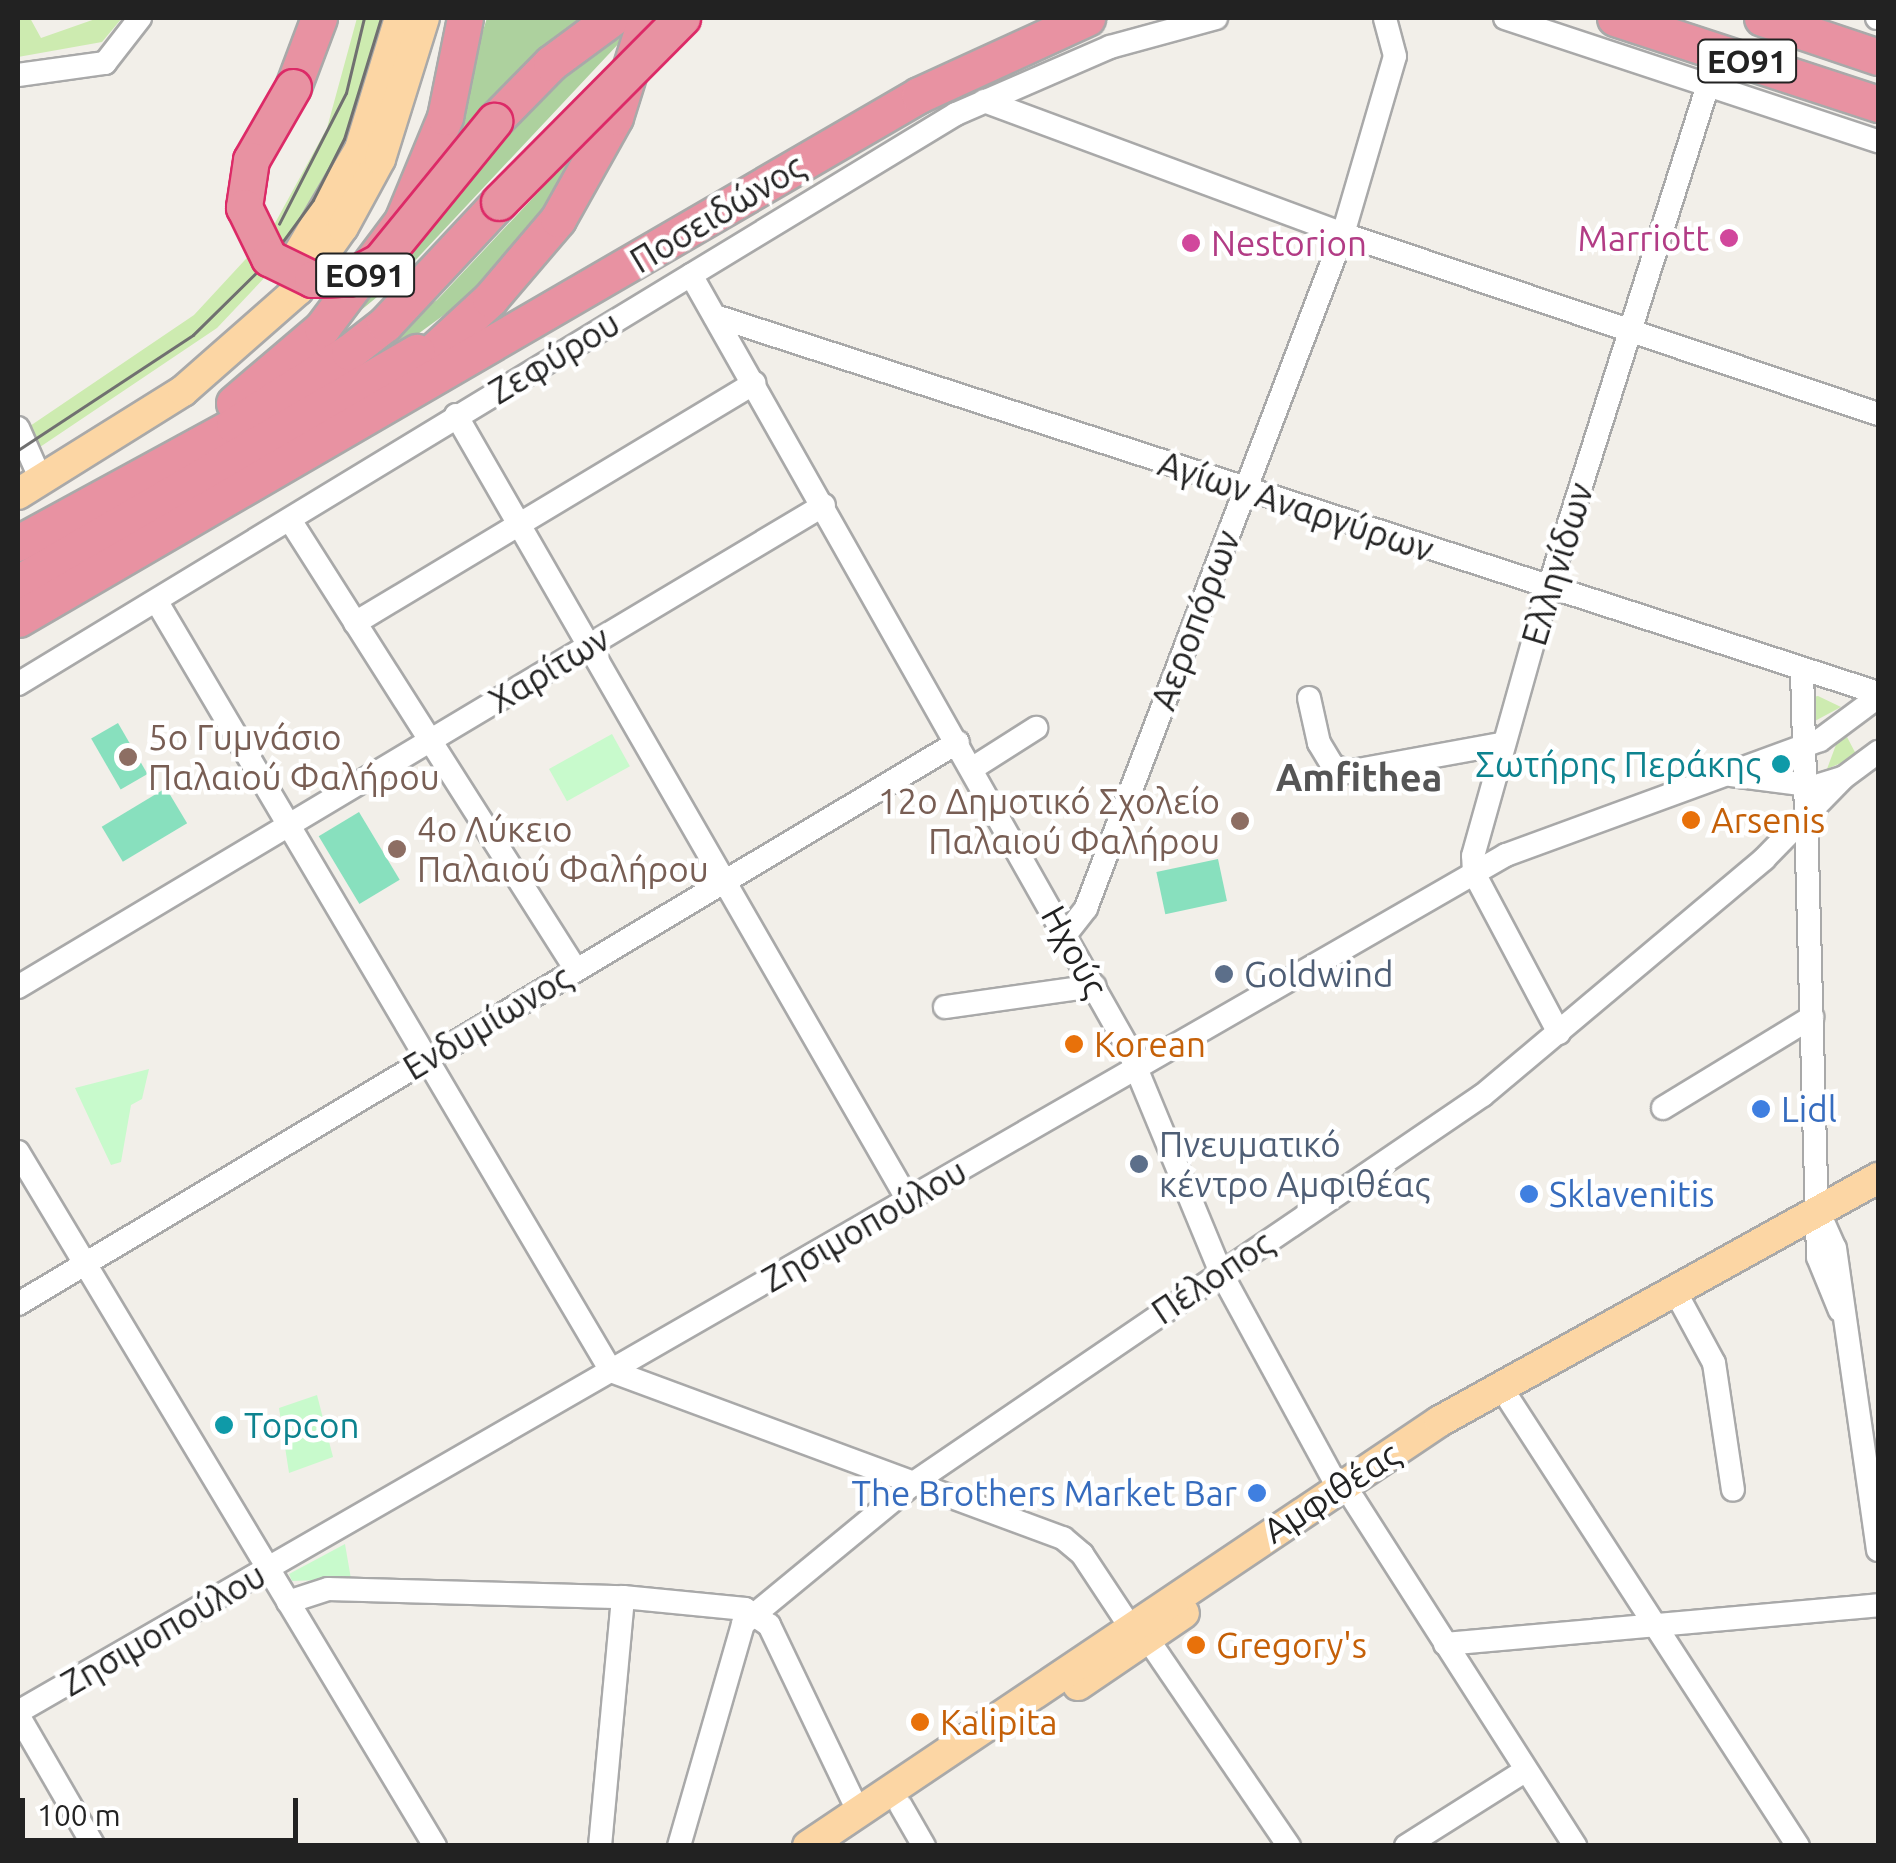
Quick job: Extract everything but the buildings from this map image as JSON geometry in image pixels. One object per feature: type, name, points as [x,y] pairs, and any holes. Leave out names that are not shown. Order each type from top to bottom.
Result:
[{"type":"highway","points":[[318,18],[293,87],[246,172],[246,218],[262,249],[289,271],[312,279],[348,278],[389,252],[530,84],[612,18]]},
{"type":"highway","name":"ΕΟ91","points":[[159,462],[322,328],[382,253],[422,180],[458,67],[465,18]]},
{"type":"highway","name":"Ποσειδώνος","points":[[353,420],[515,272],[576,190],[615,117],[646,18]]},
{"type":"highway","name":"ΕΟ91","points":[[18,543],[234,424],[373,334],[682,18]]},
{"type":"highway","name":"Ποσειδώνος","points":[[18,619],[353,420],[485,351],[953,76],[1087,18]]},
{"type":"highway","name":"ΕΟ91","points":[[1615,18],[1878,104]]},
{"type":"highway","name":"ΕΟ91","points":[[1762,18],[1878,57]]},
{"type":"highway","points":[[18,583],[452,331]]},
{"type":"highway","points":[[18,646],[417,402],[485,351]]},
{"type":"main road","points":[[25,480],[202,356],[283,278],[360,149],[400,18]]},
{"type":"main road","points":[[25,480],[213,370],[298,290],[380,159],[424,18]]},
{"type":"main road","name":"Αμφιθέας","points":[[1346,1493],[1820,1223],[1878,1178]]},
{"type":"main road","name":"Αμφιθέας","points":[[808,1846],[1346,1493],[1500,1384],[1820,1223],[1878,1201]]},
{"type":"main road","name":"Αμφιθέας","points":[[844,1846],[1138,1631]]},
{"type":"street","points":[[18,75],[105,63],[140,18]]},
{"type":"street","name":"Ζεφύρου","points":[[18,684],[456,415],[984,101],[1046,72],[1216,18]]},
{"type":"street","name":"Αεροπόρων","points":[[1066,934],[1086,908],[1343,234],[1395,56],[1385,18]]},
{"type":"street","points":[[1504,18],[1878,141]]},
{"type":"street","points":[[1038,121],[1033,90],[1046,72]]},
{"type":"street","name":"Ελληνίδων","points":[[1474,873],[1502,744],[1708,85]]},
{"type":"street","points":[[984,101],[1343,234],[1878,414]]},
{"type":"street","name":"Ηχούς","points":[[691,275],[1095,986],[1137,1068],[1220,1271],[1346,1493],[1575,1846]]},
{"type":"street","name":"Αγίων Αναργύρων","points":[[715,316],[1878,695]]},
{"type":"street","points":[[355,623],[754,383]]},
{"type":"street","points":[[456,415],[908,1200]]},
{"type":"street","points":[[18,428],[25,480]]},
{"type":"street","name":"Χαρίτων","points":[[18,987],[824,504]]},
{"type":"street","points":[[290,520],[575,968]]},
{"type":"street","points":[[157,602],[611,1371],[1074,1544],[1289,1846]]},
{"type":"street","points":[[1802,670],[1822,1274],[1840,1311],[1868,1418],[1878,1550]]},
{"type":"street","name":"Ζησιμοπούλου","points":[[18,1713],[1474,873],[1543,837],[1805,746],[1839,731],[1878,695]]},
{"type":"street","points":[[1309,698],[1319,743],[1332,765],[1347,772],[1502,744]]},
{"type":"street","points":[[973,768],[1036,728]]},
{"type":"street","name":"Ενδυμίωνος","points":[[18,1304],[958,742]]},
{"type":"street","name":"Ζησιμοπούλου","points":[[1728,774],[1806,786],[1843,778],[1878,752]]},
{"type":"street","name":"Πέλοπος","points":[[756,1612],[915,1482],[1484,1095],[1772,851],[1843,778]]},
{"type":"street","points":[[1772,851],[1796,862],[1808,878]]},
{"type":"street","points":[[1474,873],[1558,1032]]},
{"type":"street","points":[[945,1007],[1095,986]]},
{"type":"street","points":[[1663,1108],[1812,1017]]},
{"type":"street","points":[[18,1152],[435,1846]]},
{"type":"street","points":[[1682,1304],[1714,1363],[1733,1490]]},
{"type":"street","points":[[1510,1401],[1798,1846]]},
{"type":"street","points":[[288,1602],[328,1589],[623,1597],[756,1612],[770,1625],[858,1811]]},
{"type":"street","points":[[600,1846],[623,1597]]},
{"type":"street","points":[[1445,1644],[1878,1606]]},
{"type":"street","points":[[679,1846],[742,1624],[756,1612]]},
{"type":"street","points":[[18,1713],[94,1846]]},
{"type":"street","points":[[1406,1846],[1526,1770]]},
{"type":"street","points":[[901,1806],[924,1846]]},
{"type":"green space","points":[[18,18],[30,18],[41,38],[98,18],[122,18],[102,42],[18,57]]},
{"type":"green space","points":[[357,18],[390,18],[370,125],[283,258],[217,328],[40,447],[30,426],[194,315],[269,234],[327,128]]},
{"type":"green space","points":[[487,18],[626,18],[622,40],[394,283],[326,339],[441,162]]},
{"type":"green space","points":[[593,134],[539,216],[463,301],[392,353],[196,460],[437,300]]},
{"type":"green space","points":[[1818,696],[1841,707],[1813,722],[1813,697]]},
{"type":"green space","points":[[118,723],[148,774],[121,790],[91,738]]},
{"type":"green space","points":[[612,734],[630,766],[567,801],[549,769]]},
{"type":"green space","points":[[1847,737],[1857,756],[1827,769],[1837,742]]},
{"type":"green space","points":[[166,788],[187,823],[123,862],[102,827]]},
{"type":"green space","points":[[359,812],[400,880],[359,904],[319,836]]},
{"type":"green space","points":[[1218,859],[1227,901],[1165,914],[1156,872]]},
{"type":"green space","points":[[149,1069],[142,1099],[131,1105],[121,1162],[111,1165],[75,1088]]},
{"type":"green space","points":[[317,1395],[333,1457],[289,1473],[279,1408]]},
{"type":"green space","points":[[345,1544],[351,1579],[292,1581],[289,1574]]},
{"type":"tram line","points":[[279,224],[346,93],[364,18]]},
{"type":"tram line","points":[[18,450],[193,335],[270,259],[313,200],[344,139],[381,18]]},
{"type":"place","name":"Marriott","points":[[1729,238]]},
{"type":"place","name":"Nestorion","points":[[1191,243]]},
{"type":"place","name":"5ο Γυμνάσιο Παλαιού Φαλήρου","points":[[128,757]]},
{"type":"place","name":"Σωτήρης Περάκης","points":[[1781,764]]},
{"type":"place","name":"Arsenis","points":[[1691,820]]},
{"type":"place","name":"12ο Δημοτικό Σχολείο Παλαιού Φαλήρου","points":[[1240,821]]},
{"type":"place","name":"4ο Λύκειο Παλαιού Φαλήρου","points":[[397,849]]},
{"type":"place","name":"Goldwind","points":[[1224,974]]},
{"type":"place","name":"Korean","points":[[1074,1044]]},
{"type":"place","name":"Lidl","points":[[1761,1109]]},
{"type":"place","name":"Πνευματικό κέντρο Αμφιθέας","points":[[1139,1164]]},
{"type":"place","name":"Sklavenitis","points":[[1529,1194]]},
{"type":"place","name":"Topcon","points":[[224,1425]]},
{"type":"place","name":"The Brothers Market Bar","points":[[1257,1493]]},
{"type":"place","name":"Gregory's","points":[[1196,1645]]},
{"type":"place","name":"Kalipita","points":[[920,1722]]},
{"type":"district","name":"Amfithea","points":[[1359,778]]}]
